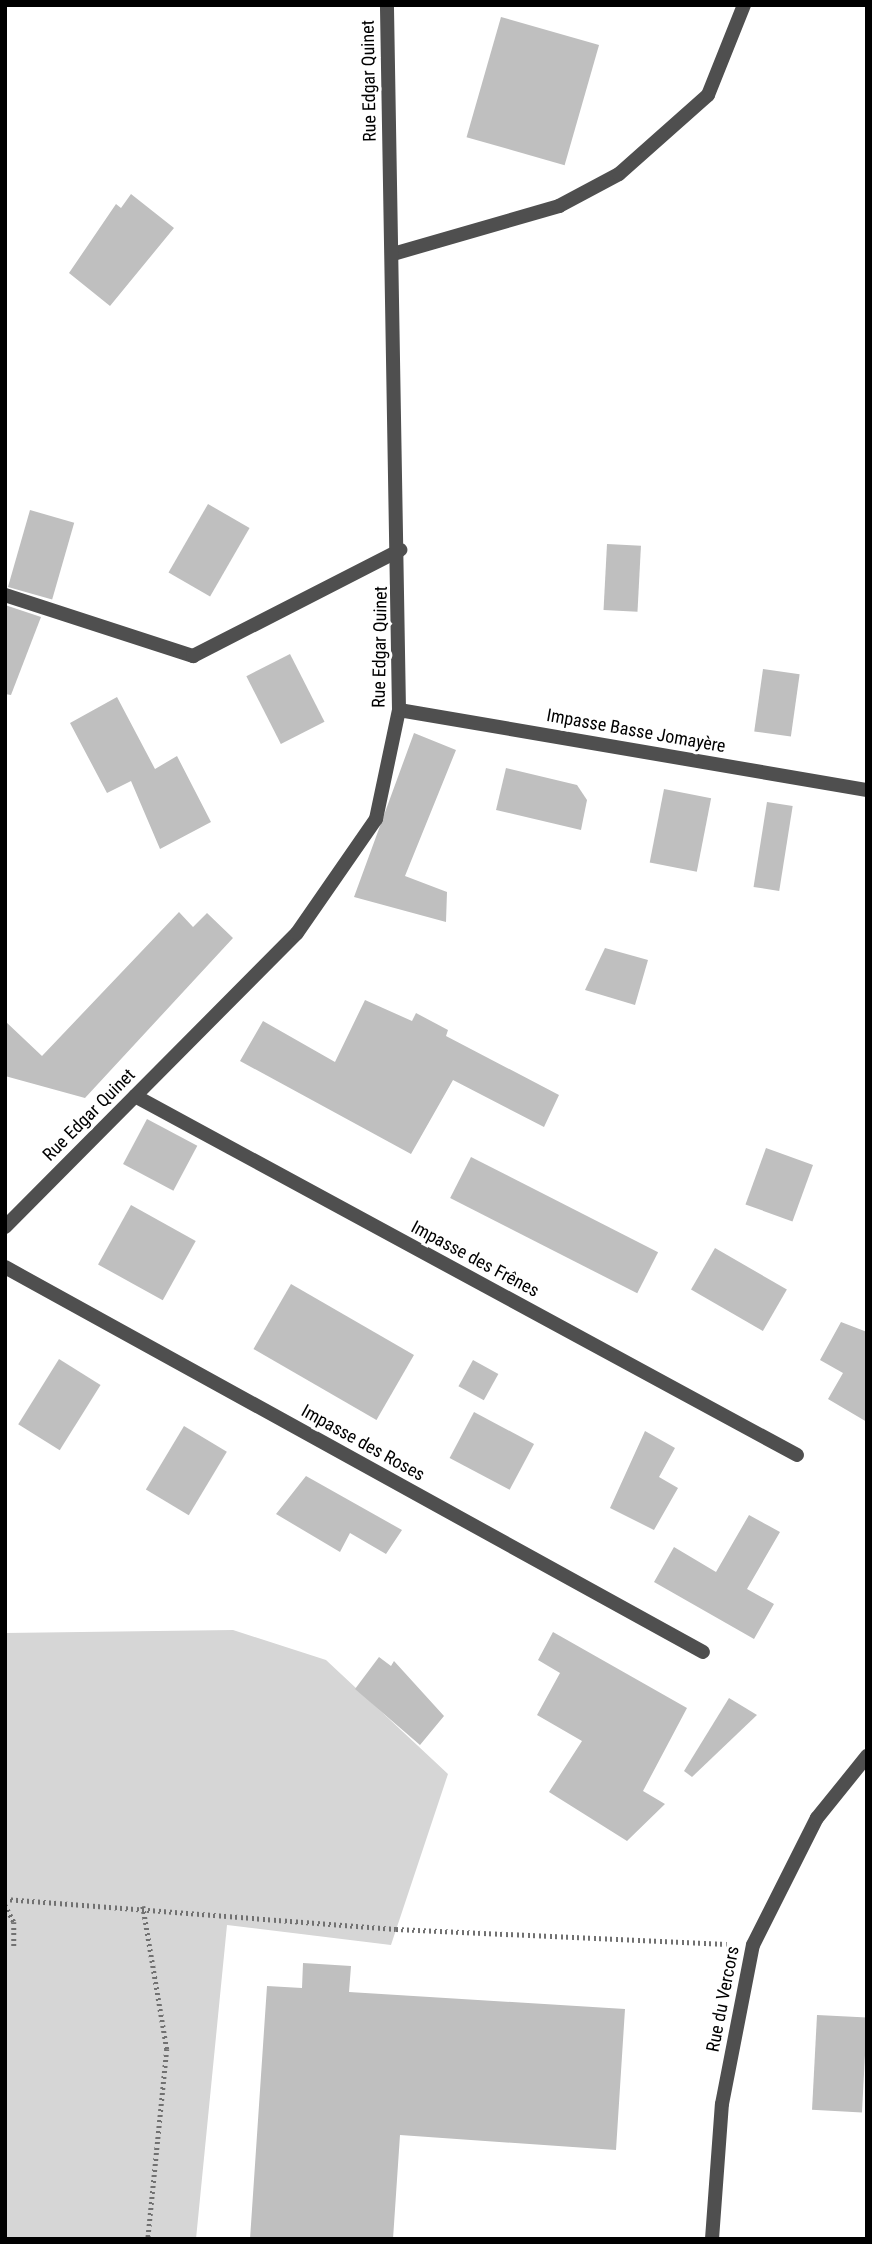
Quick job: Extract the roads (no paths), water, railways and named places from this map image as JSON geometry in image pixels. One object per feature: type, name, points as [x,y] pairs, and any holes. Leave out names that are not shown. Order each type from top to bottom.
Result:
[{"type":"street","name":"Rue Edgar Quinet","points":[[5,1227],[297,933],[376,819],[400,710],[400,550],[387,5]]},
{"type":"street","points":[[393,254],[559,206],[619,174],[708,96],[744,5]]},
{"type":"street","points":[[5,595],[193,656],[400,550]]},
{"type":"street","name":"Impasse Basse Jomayère","points":[[400,710],[867,790]]},
{"type":"street","name":"Impasse des Frênes","points":[[135,1096],[797,1455]]},
{"type":"street","name":"Impasse des Roses","points":[[5,1267],[703,1652]]},
{"type":"street","name":"Rue du Vercors","points":[[712,2239],[722,2104],[752,1945],[817,1818],[867,1756]]}]
